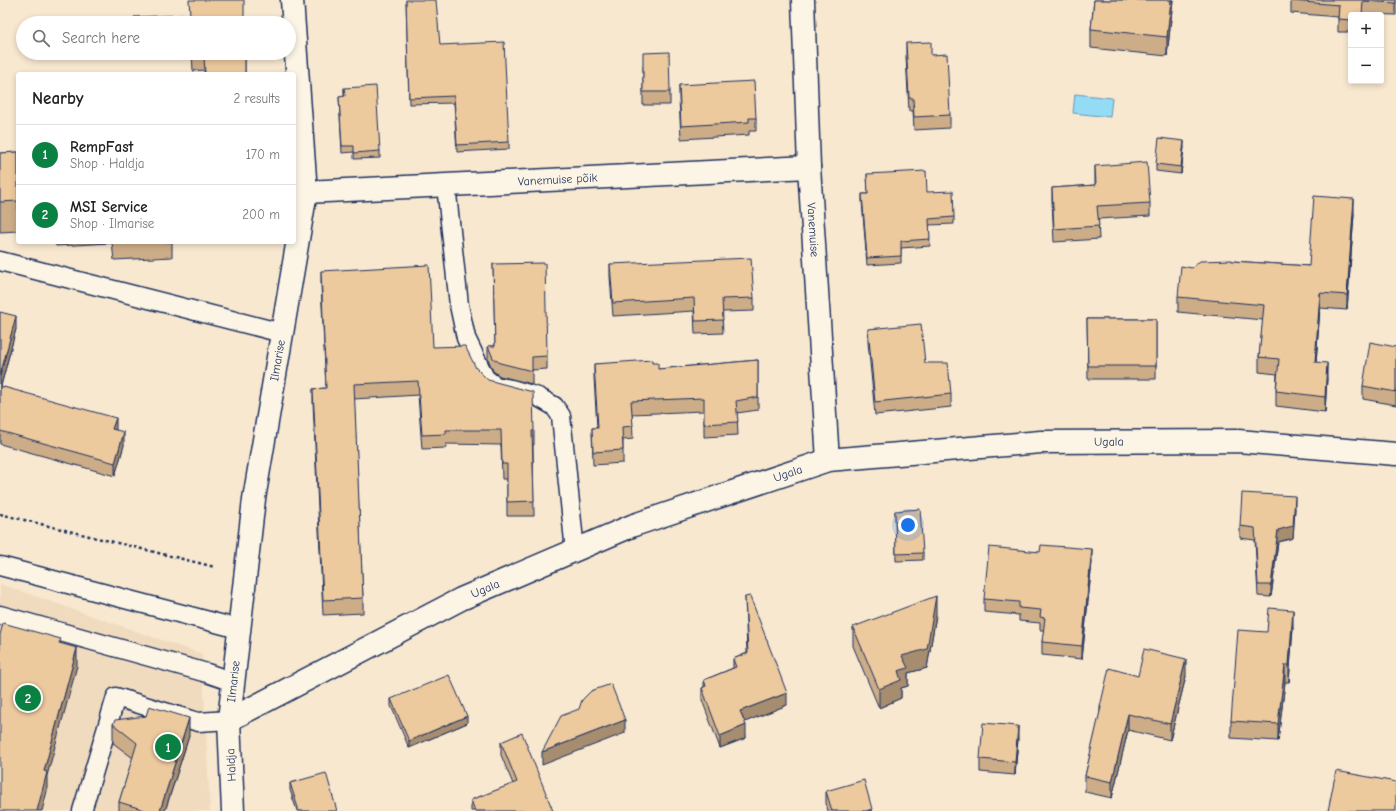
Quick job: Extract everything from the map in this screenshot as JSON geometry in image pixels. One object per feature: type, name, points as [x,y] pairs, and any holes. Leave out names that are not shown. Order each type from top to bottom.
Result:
[{"type":"street","name":"Ilmarise","points":[[292,0],[293,16]]},
{"type":"street","name":"Vanemuise","points":[[803,0],[809,167],[828,460]]},
{"type":"street","name":"Ilmarise","points":[[229,720],[254,499],[306,192],[296,55]]},
{"type":"street","name":"Vanemuise põik","points":[[306,192],[809,167]]},
{"type":"street","name":"Ugala","points":[[229,720],[461,599],[634,525],[828,460],[1041,442],[1238,441],[1396,454]]},
{"type":"street","name":"Haldja","points":[[229,720],[233,811]]},
{"type":"lane","points":[[446,185],[459,305],[466,338],[485,378],[495,386],[538,397],[554,406],[561,416],[575,550]]},
{"type":"lane","points":[[0,261],[282,333]]},
{"type":"lane","points":[[0,566],[239,629]]},
{"type":"lane","points":[[0,615],[207,673],[233,682]]},
{"type":"lane","points":[[82,811],[116,697],[198,722],[229,720]]},
{"type":"path","points":[[0,514],[215,567]]},
{"type":"shaded area","points":[[0,584],[202,654],[210,811],[0,811]]},
{"type":"water","points":[[1075,94],[1112,98],[1110,117],[1073,113]]},
{"type":"building","points":[[189,0],[244,0],[244,16],[162,16],[190,15]]},
{"type":"building","points":[[406,0],[436,0],[440,45],[504,42],[509,142],[457,145],[454,96],[409,98]]},
{"type":"building","points":[[1094,0],[1171,0],[1167,37],[1091,29]]},
{"type":"building","points":[[1396,0],[1396,3],[1363,1],[1362,12],[1348,12],[1348,20],[1338,19],[1339,5],[1291,1]]},
{"type":"building","points":[[931,42],[931,55],[947,54],[950,115],[914,117],[913,98],[909,98],[906,43]]},
{"type":"building","points":[[669,52],[670,92],[643,92],[643,53]]},
{"type":"building","points":[[204,60],[245,60],[245,72],[205,72]]},
{"type":"building","points":[[754,81],[756,118],[749,118],[749,122],[681,126],[679,85]]},
{"type":"building","points":[[376,86],[380,151],[354,153],[354,146],[342,146],[339,97],[345,96],[344,88]]},
{"type":"building","points":[[1159,138],[1184,141],[1181,167],[1156,164]]},
{"type":"building","points":[[16,152],[16,201],[0,202],[0,153]]},
{"type":"building","points":[[1147,162],[1150,203],[1097,206],[1099,226],[1054,229],[1052,188],[1096,185],[1095,166]]},
{"type":"building","points":[[926,171],[927,192],[953,191],[954,217],[929,219],[930,239],[901,241],[901,256],[867,258],[862,194],[868,194],[867,174]]},
{"type":"building","points":[[1314,196],[1354,199],[1347,295],[1320,293],[1315,362],[1327,363],[1325,397],[1276,391],[1279,359],[1259,357],[1264,305],[1178,297],[1181,266],[1192,268],[1200,261],[1232,260],[1309,266]]},
{"type":"building","points":[[751,258],[754,298],[722,299],[723,320],[695,321],[694,298],[613,303],[610,264]]},
{"type":"building","points":[[545,263],[547,356],[532,357],[532,371],[500,363],[493,358],[488,346],[495,346],[493,264]]},
{"type":"building","points":[[429,265],[433,347],[465,346],[476,368],[488,380],[533,392],[534,431],[532,431],[534,501],[507,502],[507,464],[502,464],[501,430],[446,430],[446,434],[422,435],[418,381],[354,384],[363,598],[323,600],[313,389],[326,388],[321,271]]},
{"type":"building","points":[[0,312],[16,316],[0,376]]},
{"type":"building","points":[[1087,319],[1156,319],[1156,366],[1088,366]]},
{"type":"building","points":[[921,324],[925,363],[948,363],[951,394],[875,402],[868,329]]},
{"type":"building","points":[[1370,342],[1396,347],[1396,392],[1363,386]]},
{"type":"building","points":[[652,360],[652,363],[658,363],[658,369],[758,360],[758,397],[736,401],[738,422],[704,424],[704,398],[631,401],[633,426],[622,427],[623,450],[593,452],[592,428],[598,428],[594,364]]},
{"type":"building","points":[[0,386],[116,418],[112,429],[124,432],[115,463],[0,431]]},
{"type":"building","points":[[1242,493],[1295,496],[1293,526],[1278,530],[1271,585],[1258,585],[1255,528],[1240,526]]},
{"type":"building","points":[[920,509],[923,553],[896,554],[895,511]]},
{"type":"building","points":[[1041,545],[1092,549],[1082,646],[1042,642],[1045,618],[1040,617],[1041,610],[1019,608],[1019,602],[984,599],[989,547],[1040,552]]},
{"type":"building","points":[[750,596],[787,693],[740,711],[746,725],[720,736],[702,688],[706,686],[704,680],[736,667],[733,659],[748,653],[745,597]]},
{"type":"building","points":[[936,596],[927,649],[902,656],[908,668],[898,671],[901,680],[879,689],[853,627]]},
{"type":"building","points":[[1269,608],[1293,610],[1289,665],[1285,665],[1278,724],[1231,721],[1238,630],[1267,632]]},
{"type":"building","points":[[3,623],[61,639],[59,643],[77,648],[44,771],[47,772],[37,811],[0,811],[0,635]]},
{"type":"building","points":[[1144,649],[1186,659],[1170,724],[1128,714],[1112,782],[1085,776],[1109,668],[1138,676]]},
{"type":"building","points":[[449,675],[467,716],[409,741],[391,699]]},
{"type":"building","points":[[611,684],[625,720],[542,752],[561,716],[579,709],[582,700],[591,691]]},
{"type":"building","points":[[149,706],[189,718],[160,811],[148,811],[119,802],[137,743],[113,724],[115,720],[146,716]]},
{"type":"building","points":[[983,723],[1018,726],[1015,762],[980,759]]},
{"type":"building","points":[[522,733],[553,811],[475,811],[471,800],[517,782],[501,742]]},
{"type":"building","points":[[1336,771],[1396,782],[1396,811],[1328,811]]},
{"type":"building","points":[[326,773],[337,811],[299,811],[290,783]]},
{"type":"building","points":[[864,780],[872,809],[866,811],[832,811],[826,791]]},
{"type":"place","name":"MSI Service","points":[[28,698]]},
{"type":"place","name":"RempFast","points":[[168,747]]}]
